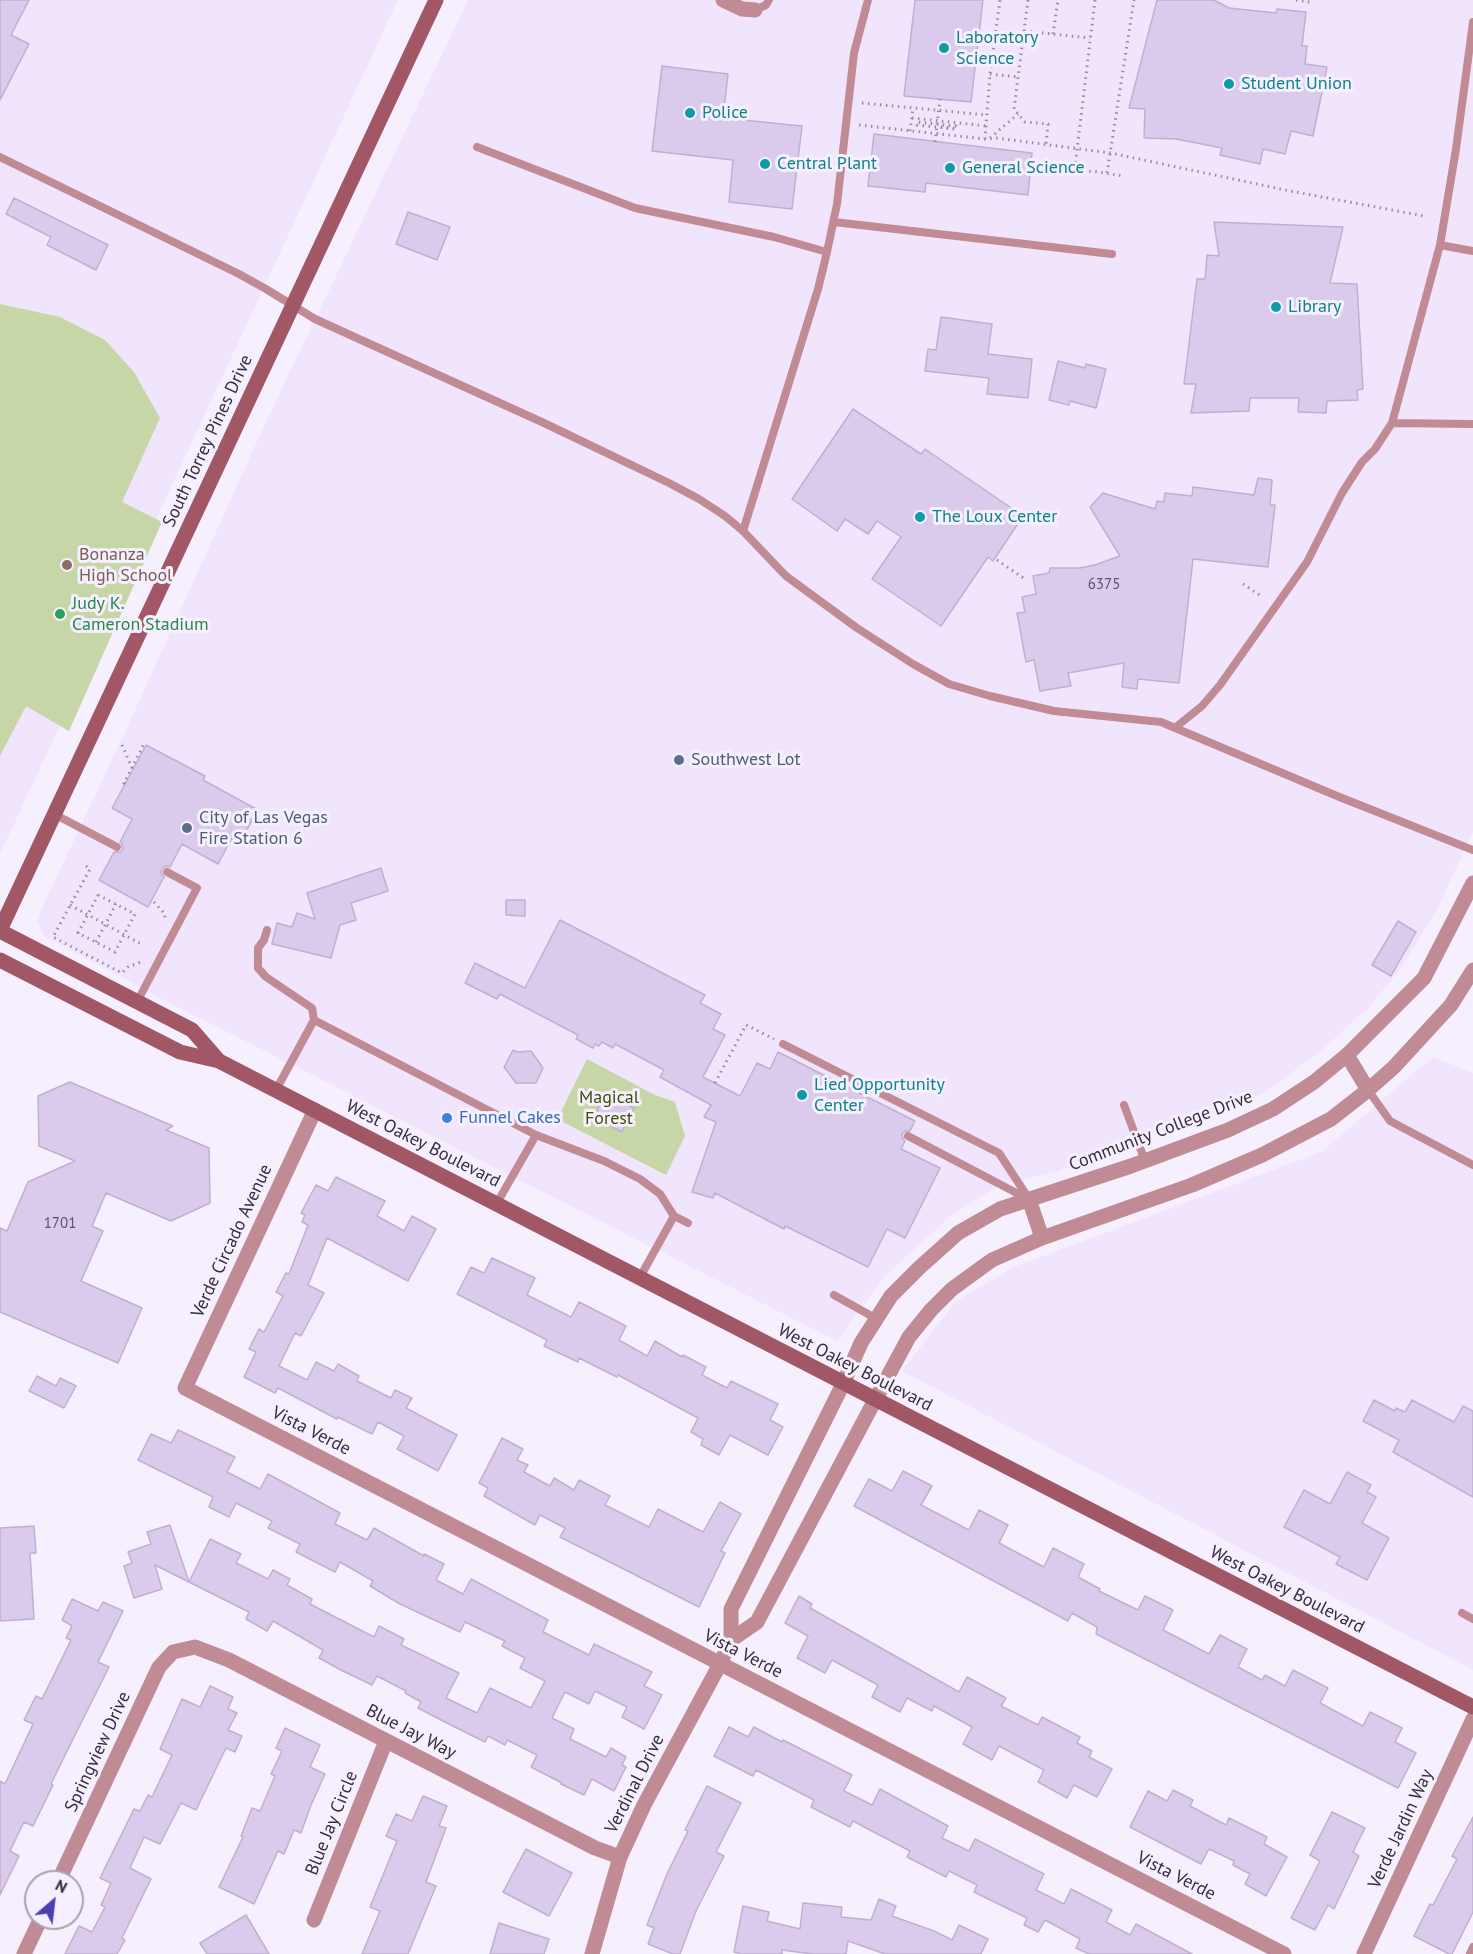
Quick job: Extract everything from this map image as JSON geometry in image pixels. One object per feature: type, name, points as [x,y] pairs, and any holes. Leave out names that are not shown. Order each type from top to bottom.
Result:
[{"type":"main road","name":"South Torrey Pines Drive","points":[[0,931],[436,0]]},
{"type":"main road","name":"West Oakey Boulevard","points":[[0,931],[192,1030],[219,1061]]},
{"type":"main road","name":"West Oakey Boulevard","points":[[0,960],[180,1052],[219,1061],[1473,1707]]},
{"type":"main road","points":[[126,1025],[137,1002]]},
{"type":"street","points":[[723,0],[742,9],[755,10]]},
{"type":"street","name":"Community College Drive","points":[[843,1384],[861,1343],[891,1296],[958,1233],[1000,1209],[1145,1161],[1228,1130],[1273,1109],[1314,1082],[1347,1056],[1424,978],[1473,883]]},
{"type":"street","points":[[731,1640],[757,1622],[909,1338],[931,1310],[952,1289],[992,1260],[1042,1238],[1192,1185],[1262,1155],[1330,1119],[1394,1067],[1451,1005],[1473,969]]},
{"type":"street","points":[[1347,1056],[1368,1090]]},
{"type":"street","name":"Verde Circado Avenue","points":[[185,1388],[315,1110]]},
{"type":"street","points":[[1029,1199],[1042,1238]]},
{"type":"street","name":"Verdinal Drive","points":[[592,1954],[620,1857],[644,1805],[720,1664],[731,1640],[730,1608],[843,1384]]},
{"type":"street","name":"Vista Verde","points":[[185,1388],[1284,1954]]},
{"type":"street","name":"Blue Jay Way","points":[[184,1649],[195,1647],[229,1660],[595,1848],[620,1857]]},
{"type":"street","name":"Springview Drive","points":[[64,1870],[159,1667],[173,1652],[184,1649]]},
{"type":"street","name":"Verde Jardin Way","points":[[1364,1954],[1473,1719]]},
{"type":"street","name":"Blue Jay Circle","points":[[314,1920],[386,1742]]},
{"type":"street","points":[[24,1954],[35,1930]]},
{"type":"lane","points":[[755,10],[766,5],[769,0]]},
{"type":"lane","points":[[743,531],[818,289],[827,252],[834,222],[854,53],[868,0]]},
{"type":"lane","points":[[1176,728],[1202,706],[1220,685],[1307,562],[1342,493],[1392,423],[1440,245],[1473,22]]},
{"type":"lane","points":[[477,147],[635,208],[774,237],[827,252]]},
{"type":"lane","points":[[0,157],[239,274],[315,319],[544,423],[669,483],[725,516],[743,531],[786,576],[857,628],[949,684],[1054,711],[1161,722],[1473,850]]},
{"type":"lane","points":[[834,222],[1112,254]]},
{"type":"lane","points":[[1440,245],[1473,251]]},
{"type":"lane","points":[[1392,423],[1473,424]]},
{"type":"lane","points":[[54,814],[117,847]]},
{"type":"lane","points":[[137,1002],[196,888],[166,872]]},
{"type":"lane","points":[[267,930],[258,948],[258,968],[266,977],[312,1008],[314,1020],[276,1090]]},
{"type":"lane","points":[[314,1020],[536,1136],[604,1161],[640,1179],[660,1194],[674,1216],[688,1223]]},
{"type":"lane","points":[[783,1044],[999,1153],[1029,1199]]},
{"type":"lane","points":[[1368,1090],[1390,1121],[1473,1165]]},
{"type":"lane","points":[[1124,1105],[1145,1161]]},
{"type":"lane","points":[[496,1203],[536,1136]]},
{"type":"lane","points":[[908,1136],[1029,1199]]},
{"type":"lane","points":[[639,1279],[674,1216]]},
{"type":"lane","points":[[834,1295],[875,1318]]},
{"type":"lane","points":[[1462,1613],[1473,1619]]},
{"type":"lane","points":[[1470,1954],[1473,1947]]},
{"type":"path","points":[[987,139],[990,74],[1000,0]]},
{"type":"path","points":[[1028,0],[1014,109],[1025,122],[1048,124],[1046,144]]},
{"type":"path","points":[[1053,34],[1058,0]]},
{"type":"path","points":[[1095,0],[1074,175],[1092,171],[1123,176]]},
{"type":"path","points":[[1107,173],[1134,0]]},
{"type":"path","points":[[1296,0],[1310,2],[1312,0]]},
{"type":"path","points":[[1024,31],[1090,38]]},
{"type":"path","points":[[990,74],[1018,77]]},
{"type":"path","points":[[935,141],[940,99],[937,124]]},
{"type":"path","points":[[862,103],[987,115]]},
{"type":"path","points":[[910,131],[913,108]]},
{"type":"path","points":[[987,139],[1018,114]]},
{"type":"path","points":[[912,118],[922,120],[937,124],[956,129],[956,126],[937,124],[917,122],[916,125],[937,124],[956,123],[987,126]]},
{"type":"path","points":[[860,125],[987,139],[996,138],[1111,153],[1285,190],[1424,216]]},
{"type":"path","points":[[997,560],[1025,579]]},
{"type":"path","points":[[1243,584],[1261,596]]},
{"type":"path","points":[[125,784],[145,742]]},
{"type":"path","points":[[122,745],[132,768]]},
{"type":"path","points":[[86,866],[90,869],[53,937],[122,973],[128,967],[145,960]]},
{"type":"path","points":[[98,895],[116,904],[135,914],[114,952],[78,933],[98,895]]},
{"type":"path","points":[[154,902],[165,914],[165,925]]},
{"type":"path","points":[[96,942],[116,904]]},
{"type":"path","points":[[70,905],[143,945]]},
{"type":"path","points":[[716,1083],[746,1025],[783,1044]]},
{"type":"shaded area","name":"Bonanza High School","points":[[0,0],[398,0],[0,854]]},
{"type":"shaded area","points":[[468,0],[1473,0],[1473,832],[1437,910],[1399,971],[1368,1008],[1324,1048],[1266,1092],[1055,1172],[1001,1185],[954,1213],[884,1277],[837,1341],[162,999],[44,936],[37,921],[263,428]]},
{"type":"shaded area","points":[[1433,1057],[1473,1073],[1473,1670],[902,1371],[956,1301],[1014,1267],[1321,1152]]},
{"type":"green space","name":"Judy K. Cameron Stadium","points":[[0,304],[60,317],[105,340],[134,372],[160,418],[122,502],[162,522],[69,731],[26,706],[0,756]]},
{"type":"green space","name":"Magical Forest","points":[[587,1059],[655,1095],[675,1102],[685,1136],[666,1175],[563,1122],[561,1112]]},
{"type":"building","points":[[0,0],[29,0],[11,35],[29,44],[0,100]]},
{"type":"building","name":"Laboratory Science","points":[[915,0],[983,0],[971,102],[904,96]]},
{"type":"building","name":"Student Union","points":[[1157,0],[1214,0],[1229,8],[1276,13],[1277,9],[1306,12],[1302,46],[1307,46],[1305,64],[1327,67],[1313,136],[1291,131],[1285,154],[1263,149],[1260,164],[1220,155],[1222,148],[1176,139],[1144,138],[1145,109],[1129,108]]},
{"type":"building","points":[[662,66],[728,74],[723,118],[802,126],[792,209],[729,202],[733,160],[652,151]]},
{"type":"building","name":"General Science","points":[[874,134],[1032,153],[1028,195],[926,183],[925,192],[868,186]]},
{"type":"building","points":[[14,198],[108,245],[96,270],[47,245],[51,237],[6,214]]},
{"type":"building","points":[[408,212],[450,227],[437,260],[396,244]]},
{"type":"building","name":"Library","points":[[1214,222],[1343,227],[1330,283],[1357,284],[1363,389],[1357,390],[1358,400],[1327,401],[1326,413],[1298,412],[1299,398],[1250,398],[1249,411],[1191,413],[1196,384],[1184,384],[1197,279],[1205,279],[1207,255],[1219,256]]},
{"type":"building","points":[[941,317],[992,324],[988,354],[1032,359],[1028,398],[987,394],[989,378],[925,371],[928,349],[936,350]]},
{"type":"building","points":[[1058,361],[1085,368],[1086,364],[1106,369],[1096,408],[1070,401],[1069,405],[1049,400]]},
{"type":"building","name":"The Loux Center","points":[[853,409],[921,454],[925,449],[1023,516],[993,561],[988,557],[941,626],[872,579],[901,537],[877,521],[868,534],[845,519],[837,531],[792,499]]},
{"type":"building","points":[[1258,478],[1272,480],[1270,505],[1275,505],[1268,567],[1193,559],[1179,683],[1138,679],[1137,689],[1122,687],[1124,663],[1068,673],[1071,686],[1040,691],[1034,660],[1026,662],[1017,613],[1025,612],[1022,597],[1036,594],[1033,576],[1049,573],[1050,568],[1080,568],[1120,556],[1090,507],[1103,493],[1155,509],[1157,501],[1164,502],[1165,493],[1192,496],[1193,487],[1254,495]]},
{"type":"building","name":"City of Las Vegas Fire Station 6","points":[[146,745],[205,776],[203,780],[258,810],[240,842],[232,838],[218,864],[182,844],[170,867],[166,866],[162,869],[161,873],[164,877],[148,907],[99,880],[114,852],[120,852],[123,849],[120,842],[132,819],[112,808]]},
{"type":"building","points":[[381,868],[388,891],[351,903],[356,920],[340,925],[331,958],[272,944],[277,923],[292,927],[297,913],[315,919],[307,893]]},
{"type":"building","points":[[506,900],[525,900],[525,916],[506,915]]},
{"type":"building","name":"Lied Opportunity Center","points":[[560,920],[705,995],[700,1003],[721,1014],[713,1029],[725,1035],[703,1077],[740,1096],[757,1063],[770,1069],[778,1052],[915,1121],[910,1131],[902,1134],[905,1141],[901,1149],[940,1168],[905,1238],[887,1229],[868,1267],[785,1226],[784,1229],[715,1193],[713,1198],[692,1192],[716,1122],[704,1117],[711,1105],[660,1077],[664,1070],[615,1044],[613,1048],[602,1042],[599,1046],[595,1044],[593,1048],[576,1039],[578,1035],[500,994],[497,999],[465,983],[475,963],[525,988]]},
{"type":"building","points":[[1398,921],[1416,932],[1391,976],[1372,965]]},
{"type":"building","points":[[513,1050],[531,1051],[543,1068],[536,1083],[516,1083],[504,1067]]},
{"type":"building","points":[[70,1082],[173,1126],[166,1130],[209,1148],[210,1203],[171,1221],[106,1193],[92,1226],[103,1231],[81,1281],[142,1308],[118,1363],[0,1312],[0,1228],[7,1231],[28,1182],[75,1161],[39,1146],[38,1096]]},
{"type":"building","points":[[605,1094],[634,1108],[622,1132],[594,1117]]},
{"type":"building","points":[[336,1177],[385,1201],[377,1216],[404,1231],[412,1216],[436,1229],[408,1281],[327,1238],[308,1285],[324,1293],[301,1336],[295,1333],[279,1366],[307,1380],[316,1362],[334,1371],[338,1364],[359,1376],[357,1381],[391,1398],[395,1390],[412,1398],[406,1408],[457,1435],[438,1471],[397,1449],[404,1436],[378,1422],[372,1434],[338,1417],[337,1419],[278,1388],[275,1393],[244,1377],[256,1352],[249,1349],[259,1329],[264,1332],[283,1296],[276,1292],[286,1273],[289,1274],[308,1225],[302,1222],[305,1215],[301,1213],[316,1185],[328,1191]]},
{"type":"building","points":[[492,1258],[535,1278],[527,1295],[571,1317],[579,1302],[626,1326],[619,1340],[647,1356],[655,1341],[682,1357],[683,1355],[706,1367],[702,1375],[727,1388],[731,1381],[778,1404],[770,1420],[783,1427],[768,1455],[730,1435],[719,1455],[701,1445],[703,1439],[691,1432],[698,1418],[618,1375],[617,1377],[579,1358],[578,1362],[544,1346],[547,1340],[457,1294],[471,1267],[484,1273]]},
{"type":"building","points":[[37,1376],[56,1386],[60,1378],[76,1386],[64,1408],[29,1391]]},
{"type":"building","points":[[1374,1400],[1395,1411],[1396,1408],[1405,1412],[1412,1400],[1454,1422],[1463,1406],[1473,1411],[1473,1497],[1393,1452],[1399,1440],[1363,1421]]},
{"type":"building","points":[[178,1430],[235,1457],[227,1472],[260,1489],[268,1474],[340,1513],[335,1524],[367,1540],[374,1528],[424,1556],[424,1554],[444,1564],[436,1580],[463,1594],[471,1579],[548,1620],[543,1632],[589,1655],[594,1644],[652,1672],[644,1686],[662,1695],[644,1729],[622,1717],[627,1707],[595,1691],[589,1704],[565,1692],[552,1718],[574,1729],[570,1739],[606,1757],[611,1748],[626,1757],[622,1765],[626,1767],[614,1791],[592,1779],[584,1795],[561,1784],[531,1767],[537,1755],[507,1740],[505,1745],[488,1736],[485,1742],[418,1708],[421,1702],[405,1693],[406,1691],[377,1676],[372,1685],[341,1670],[319,1658],[323,1650],[273,1621],[267,1631],[246,1619],[249,1612],[189,1582],[210,1539],[241,1554],[236,1563],[268,1579],[273,1570],[290,1579],[287,1585],[312,1599],[310,1604],[374,1637],[379,1626],[404,1639],[401,1645],[459,1673],[446,1698],[477,1713],[490,1688],[531,1708],[545,1681],[520,1668],[525,1658],[502,1646],[505,1641],[465,1622],[460,1632],[400,1604],[370,1586],[373,1581],[340,1562],[335,1572],[296,1552],[300,1544],[268,1528],[272,1521],[236,1503],[229,1517],[209,1507],[213,1497],[138,1460],[151,1434],[171,1443]]},
{"type":"building","points":[[502,1438],[523,1449],[517,1460],[528,1465],[524,1472],[550,1486],[554,1478],[574,1490],[579,1480],[610,1496],[605,1505],[649,1527],[658,1509],[703,1532],[720,1502],[741,1514],[721,1551],[725,1553],[699,1607],[560,1537],[565,1528],[540,1515],[535,1525],[484,1496],[488,1488],[479,1483]]},
{"type":"building","points":[[903,1471],[932,1486],[921,1505],[969,1530],[979,1510],[1008,1525],[999,1543],[1044,1567],[1053,1548],[1084,1564],[1078,1577],[1100,1589],[1099,1591],[1138,1610],[1145,1596],[1173,1610],[1163,1630],[1209,1654],[1220,1635],[1247,1649],[1238,1667],[1262,1680],[1265,1675],[1285,1686],[1293,1670],[1328,1688],[1320,1703],[1363,1726],[1370,1712],[1402,1728],[1395,1742],[1416,1753],[1398,1788],[1096,1634],[1097,1627],[1072,1613],[1068,1621],[854,1506],[869,1479],[892,1491]]},
{"type":"building","points":[[1347,1472],[1371,1485],[1367,1492],[1376,1497],[1362,1523],[1389,1538],[1367,1580],[1336,1564],[1340,1557],[1284,1527],[1304,1490],[1330,1504]]},
{"type":"building","points":[[170,1525],[189,1582],[155,1565],[162,1589],[134,1598],[124,1566],[132,1563],[128,1552],[151,1544],[147,1532]]},
{"type":"building","points":[[34,1526],[36,1553],[30,1553],[34,1619],[0,1621],[0,1528]]},
{"type":"building","points":[[799,1596],[812,1604],[810,1608],[959,1692],[967,1677],[1006,1698],[1001,1706],[1038,1725],[1042,1717],[1080,1737],[1077,1743],[1092,1751],[1089,1757],[1112,1769],[1097,1797],[1074,1785],[1067,1798],[1038,1782],[1044,1770],[999,1746],[992,1760],[963,1744],[972,1727],[934,1706],[932,1711],[907,1698],[900,1712],[872,1697],[878,1685],[832,1660],[825,1673],[797,1658],[808,1636],[785,1623]]},
{"type":"building","points":[[72,1599],[98,1611],[103,1602],[123,1611],[98,1662],[109,1667],[51,1784],[53,1785],[33,1826],[24,1822],[10,1851],[19,1856],[0,1895],[0,1781],[5,1784],[33,1724],[24,1720],[36,1696],[42,1699],[71,1640],[66,1638],[72,1626],[62,1620]]},
{"type":"building","points":[[210,1686],[233,1697],[228,1709],[237,1713],[228,1730],[242,1736],[235,1752],[226,1748],[196,1810],[181,1803],[160,1844],[144,1837],[130,1868],[151,1879],[122,1938],[125,1940],[117,1954],[65,1954],[77,1930],[84,1928],[92,1932],[105,1907],[101,1905],[111,1883],[100,1878],[134,1809],[140,1811],[148,1795],[152,1797],[172,1755],[160,1749],[182,1699],[200,1707]]},
{"type":"building","points":[[729,1727],[748,1737],[754,1727],[782,1742],[783,1740],[852,1775],[844,1791],[872,1805],[880,1789],[948,1826],[942,1838],[969,1851],[975,1839],[1044,1874],[1036,1890],[1064,1904],[1071,1889],[1112,1910],[1106,1922],[1130,1935],[1136,1924],[1192,1954],[1089,1954],[1076,1948],[1080,1939],[1045,1920],[1038,1932],[1024,1925],[1027,1918],[974,1892],[977,1885],[949,1871],[946,1877],[907,1857],[910,1851],[853,1821],[850,1827],[811,1807],[814,1800],[756,1770],[753,1776],[714,1756]]},
{"type":"building","points":[[285,1728],[320,1745],[310,1767],[325,1774],[301,1833],[294,1830],[284,1854],[278,1851],[254,1904],[219,1887],[243,1837],[241,1836],[252,1808],[260,1811],[275,1776],[271,1774],[282,1751],[276,1748]]},
{"type":"building","points":[[707,1786],[741,1803],[716,1852],[724,1856],[696,1911],[680,1954],[673,1954],[648,1944],[654,1928],[647,1925],[667,1874],[688,1831],[685,1830]]},
{"type":"building","points":[[1173,1790],[1193,1800],[1190,1806],[1226,1825],[1229,1818],[1267,1837],[1264,1844],[1287,1857],[1266,1896],[1245,1884],[1250,1874],[1233,1865],[1234,1861],[1209,1849],[1201,1864],[1130,1827],[1148,1791],[1167,1801]]},
{"type":"building","points":[[423,1796],[447,1806],[439,1826],[446,1828],[426,1882],[436,1886],[408,1954],[362,1954],[380,1911],[370,1907],[397,1841],[386,1836],[396,1814],[412,1821]]},
{"type":"building","points":[[1332,1812],[1365,1828],[1353,1852],[1359,1856],[1334,1909],[1328,1905],[1315,1930],[1291,1918],[1320,1861],[1310,1855]]},
{"type":"building","points":[[1473,1817],[1473,1912],[1452,1954],[1449,1954],[1414,1936],[1457,1859],[1452,1856]]},
{"type":"building","points":[[526,1849],[572,1873],[549,1916],[503,1892]]},
{"type":"building","points":[[879,1899],[896,1906],[892,1916],[952,1940],[959,1925],[988,1939],[981,1954],[885,1954],[848,1941],[846,1954],[813,1954],[782,1950],[782,1954],[734,1952],[743,1906],[769,1912],[767,1921],[800,1929],[803,1903],[842,1907],[841,1917],[871,1920]]},
{"type":"building","points":[[246,1915],[269,1954],[207,1954],[200,1943]]},
{"type":"building","points":[[499,1923],[549,1939],[544,1954],[490,1954]]},
{"type":"place","name":"Laboratory Science","points":[[944,48]]},
{"type":"place","name":"Student Union","points":[[1229,84]]},
{"type":"place","name":"Police","points":[[690,113]]},
{"type":"place","name":"Central Plant","points":[[765,164]]},
{"type":"place","name":"General Science","points":[[950,168]]},
{"type":"place","name":"Library","points":[[1276,307]]},
{"type":"place","name":"The Loux Center","points":[[920,517]]},
{"type":"place","name":"Bonanza High School","points":[[67,565]]},
{"type":"place","name":"Judy K. Cameron Stadium","points":[[60,614]]},
{"type":"place","name":"Southwest Lot","points":[[679,760]]},
{"type":"place","name":"City of Las Vegas Fire Station 6","points":[[187,828]]},
{"type":"place","name":"Lied Opportunity Center","points":[[802,1095]]},
{"type":"place","name":"Funnel Cakes","points":[[447,1118]]}]
